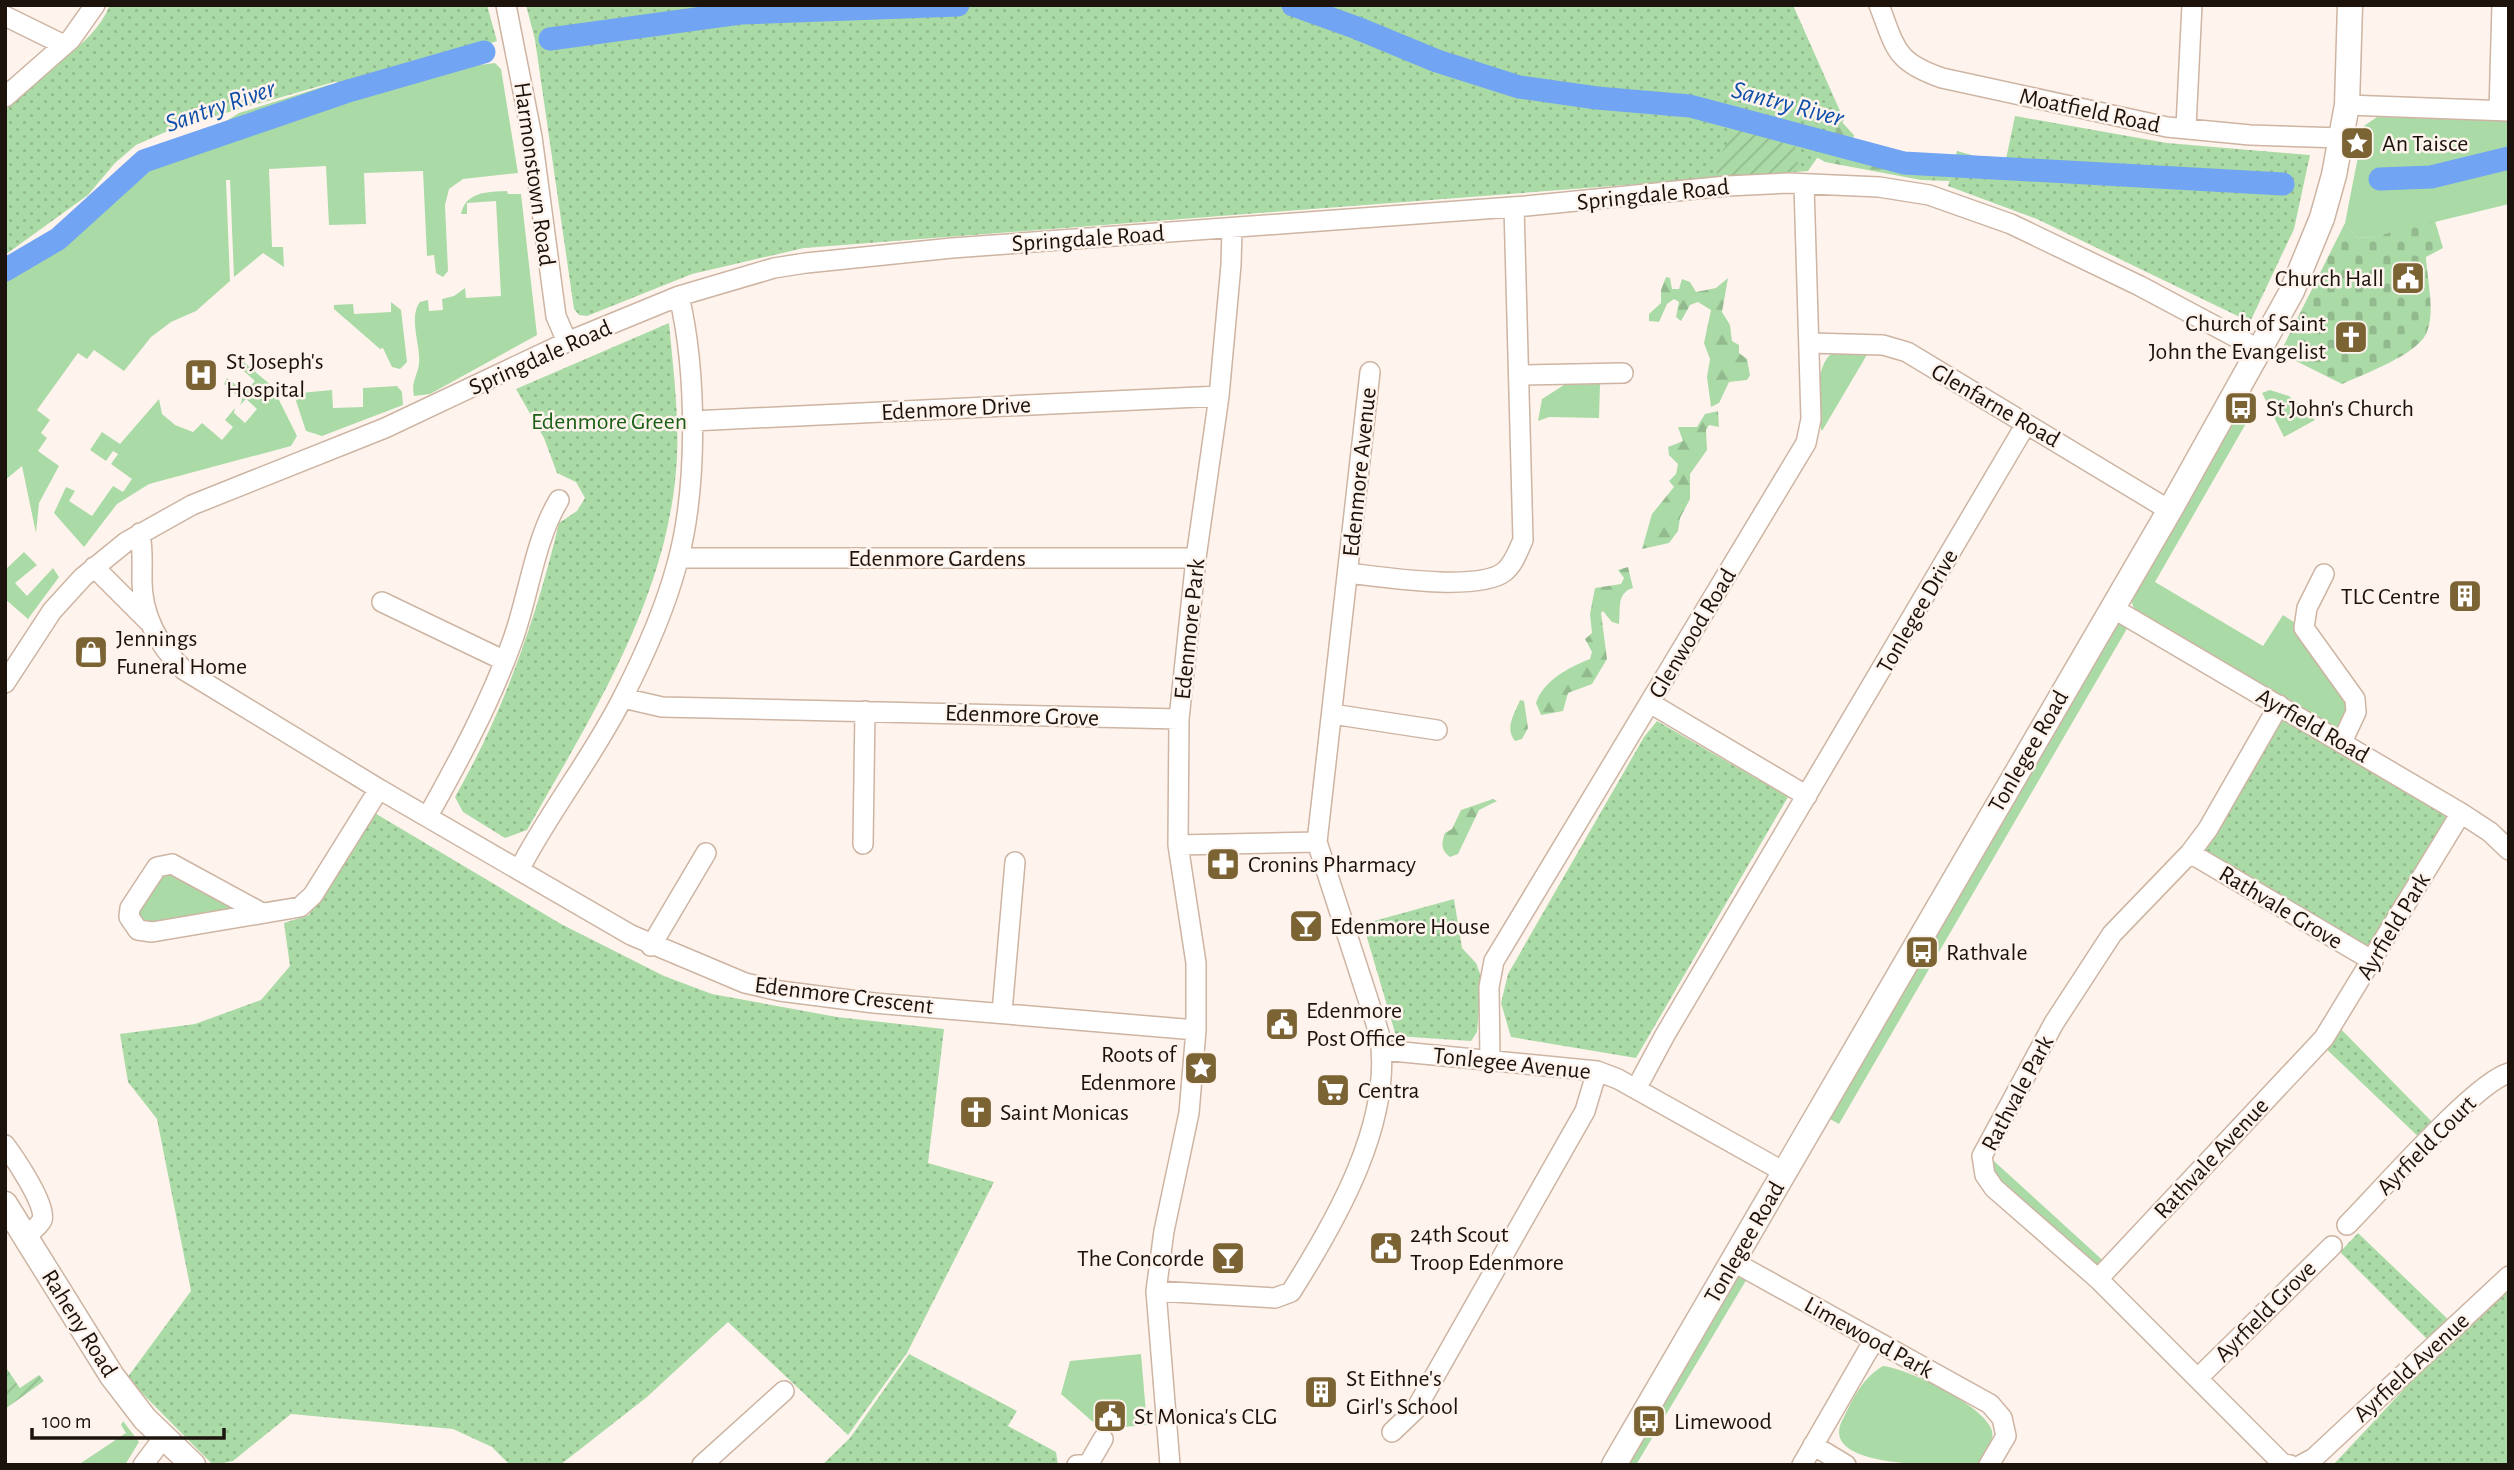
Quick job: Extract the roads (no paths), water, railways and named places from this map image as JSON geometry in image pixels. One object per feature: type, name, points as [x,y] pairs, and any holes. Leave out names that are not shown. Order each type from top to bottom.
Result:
[{"type":"main road","name":"Tonlegee Road","points":[[1614,1465],[2169,510],[2292,291],[2318,227],[2341,138],[2347,105],[2350,5]]},
{"type":"main road","name":"Raheny Road","points":[[7,1211],[26,1236],[112,1376],[145,1419],[193,1465]]},
{"type":"street","points":[[5,97],[64,45],[95,5]]},
{"type":"street","name":"Harmonstown Road","points":[[506,5],[532,137],[556,316],[566,342]]},
{"type":"street","name":"Moatfield Road","points":[[1879,5],[1895,47],[1914,68],[1942,78],[2167,127],[2186,127],[2198,132],[2341,138]]},
{"type":"street","points":[[2186,127],[2192,5]]},
{"type":"street","points":[[2347,105],[2504,111],[2502,5]]},
{"type":"street","points":[[5,16],[64,45]]},
{"type":"street","name":"Springdale Road","points":[[5,683],[52,611],[94,567],[140,534],[218,493],[385,428],[566,342],[679,296],[774,268],[806,263],[1514,207],[1727,186],[1804,185],[1905,189],[1974,209],[2118,275],[2258,349]]},
{"type":"street","name":"Glenwood Road","points":[[1490,1059],[1489,987],[1494,961],[1806,443],[1811,419],[1804,185]]},
{"type":"street","name":"Edenmore Avenue","points":[[1348,573],[1483,582],[1504,572],[1515,558],[1522,540],[1514,207]]},
{"type":"street","name":"Edenmore Park","points":[[1170,1465],[1156,1291],[1164,1231],[1189,1113],[1196,1030],[1196,963],[1178,845],[1179,719],[1196,558],[1219,396],[1232,228]]},
{"type":"street","points":[[519,870],[623,698],[679,558],[690,482],[692,421],[689,337],[679,296]]},
{"type":"street","name":"Glenfarne Road","points":[[1810,343],[1883,345],[1907,352],[2169,510]]},
{"type":"street","name":"Edenmore Avenue","points":[[1156,1291],[1275,1298],[1291,1292],[1357,1171],[1376,1120],[1382,1050],[1347,927],[1317,842],[1370,372]]},
{"type":"street","points":[[1520,375],[1623,373]]},
{"type":"street","name":"Edenmore Drive","points":[[692,421],[1219,396]]},
{"type":"street","name":"Tonlegee Drive","points":[[1636,1089],[1665,1035],[2026,425]]},
{"type":"street","points":[[428,816],[496,687],[530,586],[547,520],[559,500]]},
{"type":"street","name":"Edenmore Crescent","points":[[140,534],[144,551],[142,577],[150,623]]},
{"type":"street","name":"Edenmore Gardens","points":[[679,558],[1196,558]]},
{"type":"street","name":"Edenmore Crescent","points":[[94,567],[150,623],[169,656],[184,670],[379,789],[651,946],[745,983],[780,990],[874,1003],[1196,1030]]},
{"type":"street","points":[[2325,574],[2307,608],[2304,628],[2355,699],[2356,712],[2342,741]]},
{"type":"street","points":[[120,594],[142,577]]},
{"type":"street","points":[[382,602],[505,661]]},
{"type":"street","name":"Ayrfield Road","points":[[2111,607],[2342,741],[2490,831],[2509,850]]},
{"type":"street","name":"Edenmore Grove","points":[[623,698],[662,707],[1179,719]]},
{"type":"street","points":[[1650,703],[1807,796]]},
{"type":"street","name":"Rathvale Park","points":[[2279,705],[2208,829],[2190,853],[2112,934],[2054,1023],[1982,1156],[1985,1175],[1994,1188],[2098,1279],[2199,1377],[2283,1464],[2290,1465]]},
{"type":"street","points":[[863,844],[865,711]]},
{"type":"street","points":[[1332,714],[1437,730]]},
{"type":"street","points":[[262,913],[172,864],[163,864],[150,877],[130,908],[129,917],[138,930],[152,932],[300,907],[313,895],[379,789]]},
{"type":"street","name":"Ayrfield Park","points":[[2324,1038],[2460,813]]},
{"type":"street","points":[[1178,845],[1317,842]]},
{"type":"street","points":[[651,946],[706,853]]},
{"type":"street","name":"Rathvale Grove","points":[[2190,853],[2372,961]]},
{"type":"street","points":[[1002,1012],[1015,862]]},
{"type":"street","name":"Rathvale Avenue","points":[[2098,1279],[2324,1038]]},
{"type":"street","name":"Tonlegee Avenue","points":[[1382,1050],[1597,1072],[1636,1089],[1784,1172]]},
{"type":"street","points":[[1392,1432],[1416,1409],[1585,1111],[1597,1072]]},
{"type":"street","name":"Ayrfield Court","points":[[2347,1225],[2469,1100],[2496,1076],[2509,1073]]},
{"type":"street","points":[[5,1145],[33,1189],[43,1213],[42,1220],[26,1236]]},
{"type":"street","name":"Ayrfield Grove","points":[[2199,1377],[2332,1245]]},
{"type":"street","name":"Limewood Park","points":[[1732,1261],[1990,1404],[2002,1418],[2006,1436],[1989,1465]]},
{"type":"street","name":"Ayrfield Avenue","points":[[2308,1461],[2509,1276]]},
{"type":"street","points":[[1802,1465],[1874,1340]]},
{"type":"street","points":[[702,1465],[784,1391]]},
{"type":"street","points":[[144,1465],[164,1437]]},
{"type":"street","points":[[1077,1465],[1088,1465],[1103,1439]]},
{"type":"street","points":[[1813,1445],[1846,1465]]},
{"type":"waterway","name":"Santry River","points":[[550,39],[740,13],[958,5]]},
{"type":"waterway","name":"Santry River","points":[[1293,5],[1437,61],[1519,87],[1597,98],[1690,106],[1904,163],[2283,184]]},
{"type":"waterway","name":"Santry River","points":[[5,270],[58,239],[144,161],[345,92],[484,52]]},
{"type":"waterway","name":"Santry River","points":[[2380,179],[2431,177],[2509,158]]},
{"type":"place","name":"An Taisce","points":[[2357,143]]},
{"type":"place","name":"Church Hall","points":[[2408,278]]},
{"type":"place","name":"Church of Saint John the Evangelist","points":[[2351,337]]},
{"type":"place","name":"St Joseph's Hospital","points":[[201,375]]},
{"type":"place","name":"St John's Church","points":[[2241,408]]},
{"type":"place","name":"TLC Centre","points":[[2465,596]]},
{"type":"place","name":"Jennings Funeral Home","points":[[91,652]]},
{"type":"place","name":"Cronins Pharmacy","points":[[1223,864]]},
{"type":"place","name":"Edenmore House","points":[[1306,926]]},
{"type":"place","name":"Rathvale","points":[[1922,952]]},
{"type":"place","name":"Edenmore Post Office","points":[[1282,1024]]},
{"type":"place","name":"Roots of Edenmore","points":[[1201,1068]]},
{"type":"place","name":"Centra","points":[[1333,1090]]},
{"type":"place","name":"Saint Monicas","points":[[976,1112]]},
{"type":"place","name":"24th Scout Troop Edenmore","points":[[1386,1248]]},
{"type":"place","name":"The Concorde","points":[[1228,1258]]},
{"type":"place","name":"St Eithne's Girl's School","points":[[1321,1392]]},
{"type":"place","name":"St Monica's CLG","points":[[1110,1416]]},
{"type":"place","name":"Limewood","points":[[1649,1421]]},
{"type":"park label","name":"Edenmore Green","points":[[609,421]]}]
